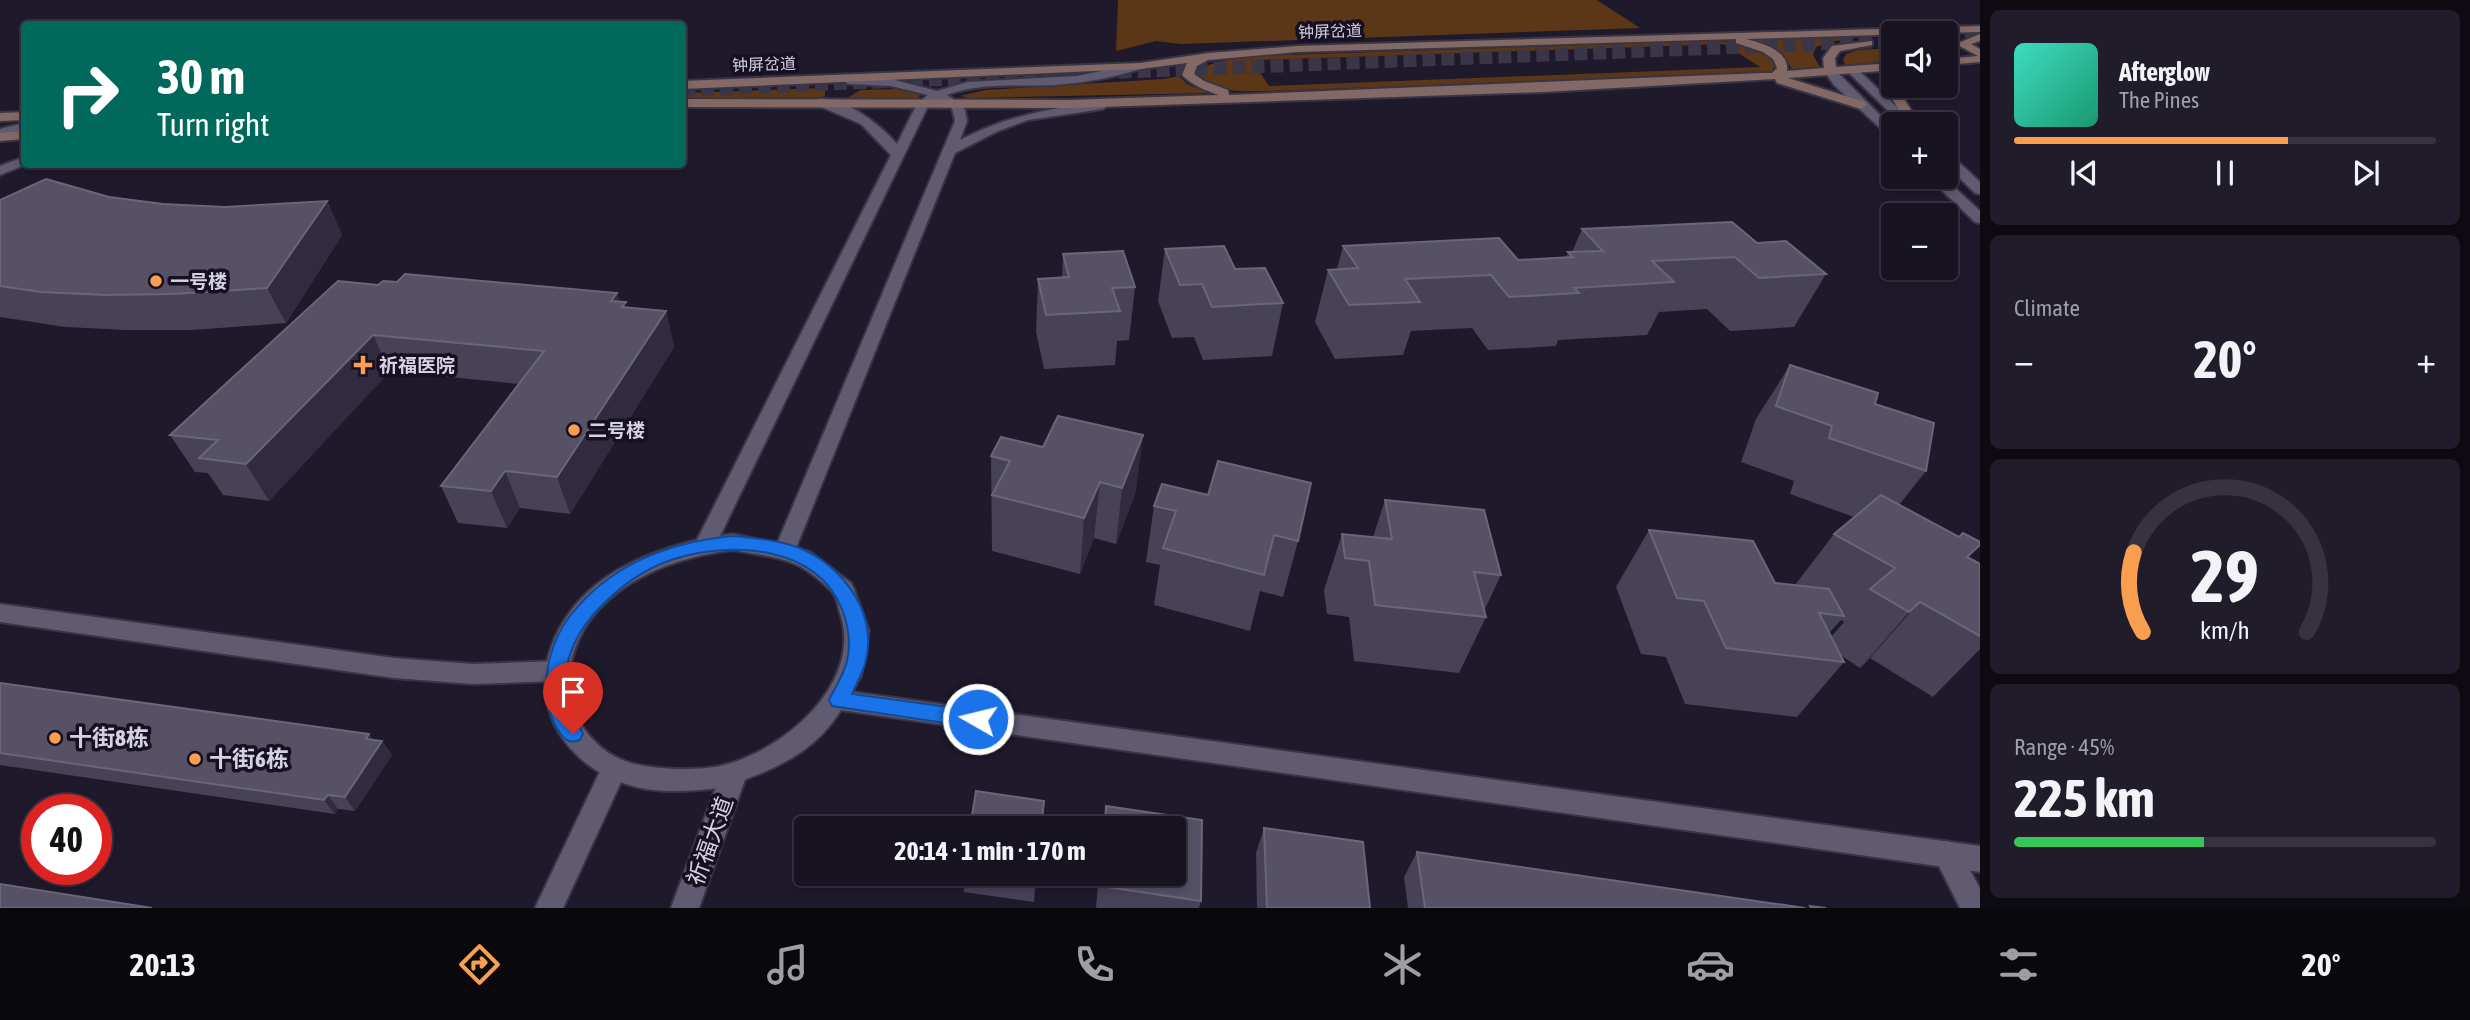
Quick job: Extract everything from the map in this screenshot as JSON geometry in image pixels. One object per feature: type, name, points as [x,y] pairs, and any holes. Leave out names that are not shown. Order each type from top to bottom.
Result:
[{"type":"main road","name":"钟屏岔道","points":[[686,85],[1140,66],[1209,56],[1310,49],[1980,29]]},
{"type":"main road","points":[[1711,36],[1749,43],[1770,52],[1780,60],[1783,69],[1769,76]]},
{"type":"main road","points":[[1958,37],[1980,36]]},
{"type":"main road","points":[[1980,36],[1962,44],[1980,53]]},
{"type":"main road","points":[[1830,71],[1829,58],[1836,48],[1881,43]]},
{"type":"main road","points":[[1209,56],[1192,64],[1188,75],[1191,79],[1217,91],[1244,97]]},
{"type":"main road","points":[[1958,61],[1980,59]]},
{"type":"main road","name":"钟屏岔道","points":[[686,103],[821,102],[958,106],[1158,101],[1543,88],[1881,67]]},
{"type":"main road","points":[[1769,76],[1861,105]]},
{"type":"main road","points":[[0,117],[21,116]]},
{"type":"main road","points":[[0,135],[21,135]]},
{"type":"street","points":[[705,545],[923,104],[938,94],[979,85],[1110,75],[1140,66]]},
{"type":"street","points":[[1852,69],[1899,112]]},
{"type":"street","points":[[1830,71],[1881,124]]},
{"type":"street","points":[[785,550],[961,121],[958,106],[923,88],[888,81],[836,79]]},
{"type":"street","points":[[821,102],[834,98],[841,90],[841,84],[836,79]]},
{"type":"street","points":[[948,151],[993,128],[1026,117],[1086,106],[1158,101]]},
{"type":"street","points":[[821,102],[854,113],[875,126],[898,155]]},
{"type":"street","points":[[0,135],[21,128]]},
{"type":"street","points":[[0,171],[21,162]]},
{"type":"street","points":[[1958,169],[1980,190]]},
{"type":"street","points":[[1949,189],[1980,219]]},
{"type":"street","points":[[1960,200],[1980,196]]},
{"type":"street","points":[[1960,200],[1980,203]]},
{"type":"street","points":[[733,542],[785,550],[820,567],[836,583],[844,592],[858,625],[856,662],[839,700],[821,723],[796,744],[766,762],[734,774],[692,782],[651,780],[614,769],[583,748],[563,720],[555,688],[560,655],[576,623],[600,594],[631,571],[655,560],[705,545],[733,542]]},
{"type":"street","points":[[0,613],[394,668],[473,674],[558,671]]},
{"type":"street","points":[[839,700],[1980,859]]},
{"type":"street","points":[[549,908],[614,769]]},
{"type":"street","name":"祈福大道","points":[[685,908],[734,774]]},
{"type":"street","points":[[1947,854],[1975,908]]},
{"type":"shaded area","points":[[1118,0],[1597,0],[1640,28],[1181,44],[1156,41],[1116,51]]},
{"type":"shaded area","points":[[1852,36],[1853,39],[1816,47],[1813,55],[1820,67],[1792,69],[1777,53],[1743,39]]},
{"type":"shaded area","points":[[1711,41],[1738,43],[1756,48],[1770,58],[1775,66],[1771,72],[1253,91],[1231,90],[1211,85],[1199,73],[1203,68],[1217,62],[1257,56]],"holes":[[[1724,44],[1760,67],[1269,86],[1253,62]]]},
{"type":"shaded area","points":[[1881,49],[1881,62],[1845,65],[1843,60],[1846,54],[1858,50]]},
{"type":"shaded area","points":[[1179,76],[1187,84],[1209,93],[960,96],[985,90]]},
{"type":"shaded area","points":[[825,88],[825,96],[820,98],[686,99],[686,93]]},
{"type":"shaded area","points":[[899,89],[920,93],[919,98],[847,98],[861,90]]},
{"type":"building","points":[[46,179],[109,197],[163,204],[225,207],[327,201],[267,288],[104,295],[41,292],[0,286],[0,200]]},
{"type":"building","points":[[1732,222],[1757,243],[1786,241],[1826,274],[1759,278],[1735,257],[1652,261],[1674,282],[1574,288],[1579,293],[1509,297],[1491,275],[1405,279],[1420,302],[1349,305],[1328,270],[1358,268],[1343,246],[1499,238],[1518,260],[1573,257],[1568,252],[1603,251],[1582,229]]},
{"type":"building","points":[[1224,246],[1235,269],[1265,268],[1283,303],[1212,307],[1202,284],[1180,285],[1165,249]]},
{"type":"building","points":[[1123,251],[1135,287],[1112,288],[1120,311],[1046,315],[1038,279],[1069,277],[1063,254]]},
{"type":"building","points":[[405,274],[617,293],[611,301],[626,302],[622,307],[666,311],[557,477],[505,471],[491,491],[441,486],[544,351],[373,335],[246,464],[199,458],[218,440],[170,435],[338,281],[378,285],[383,281],[397,282]]},
{"type":"building","points":[[1790,365],[1878,393],[1875,404],[1934,423],[1926,471],[1829,438],[1832,426],[1776,406]]},
{"type":"building","points":[[1058,416],[1143,435],[1122,488],[1100,482],[1084,518],[992,495],[1010,461],[991,456],[1001,437],[1043,447]]},
{"type":"building","points":[[1218,461],[1311,483],[1298,541],[1274,535],[1264,575],[1163,548],[1176,511],[1154,506],[1162,484],[1208,495]]},
{"type":"building","points":[[1881,495],[1959,537],[1963,533],[1980,542],[1967,557],[1980,564],[1980,636],[1920,602],[1909,612],[1870,589],[1895,568],[1834,534]]},
{"type":"building","points":[[1385,500],[1484,510],[1501,575],[1474,572],[1486,617],[1375,605],[1369,561],[1345,558],[1342,534],[1392,539]]},
{"type":"building","points":[[1649,530],[1753,541],[1775,583],[1829,589],[1844,616],[1819,613],[1844,662],[1726,648],[1704,601],[1677,598]]},
{"type":"building","points":[[0,683],[369,734],[366,739],[382,741],[345,797],[328,795],[324,800],[0,753]]},
{"type":"building","points":[[976,791],[1044,801],[1042,816],[972,816]]},
{"type":"building","points":[[1106,806],[1175,816],[1106,816]]},
{"type":"building","points":[[1186,818],[1202,820],[1201,901],[1100,886],[1186,886]]},
{"type":"building","points":[[1264,828],[1363,842],[1370,908],[1267,908]]},
{"type":"building","points":[[1417,852],[1805,908],[1425,908]]},
{"type":"building","points":[[0,884],[152,908],[0,908]]},
{"type":"tunnel","points":[[1958,36],[1980,35]]},
{"type":"tunnel","points":[[686,90],[1881,42]]},
{"type":"tunnel","points":[[0,135],[21,133]]},
{"type":"place","name":"一号楼","points":[[156,281]]},
{"type":"place","name":"祈福医院","points":[[363,365]]},
{"type":"place","name":"二号楼","points":[[574,430]]},
{"type":"place","name":"十街8栋","points":[[55,738]]},
{"type":"place","name":"十街6栋","points":[[195,759]]},
{"type":"route","points":[[573,734],[563,720],[555,688],[560,655],[576,623],[600,594],[631,571],[667,554],[733,542],[760,544],[785,550],[820,567],[844,592],[858,625],[856,662],[839,700],[978,719]]}]
